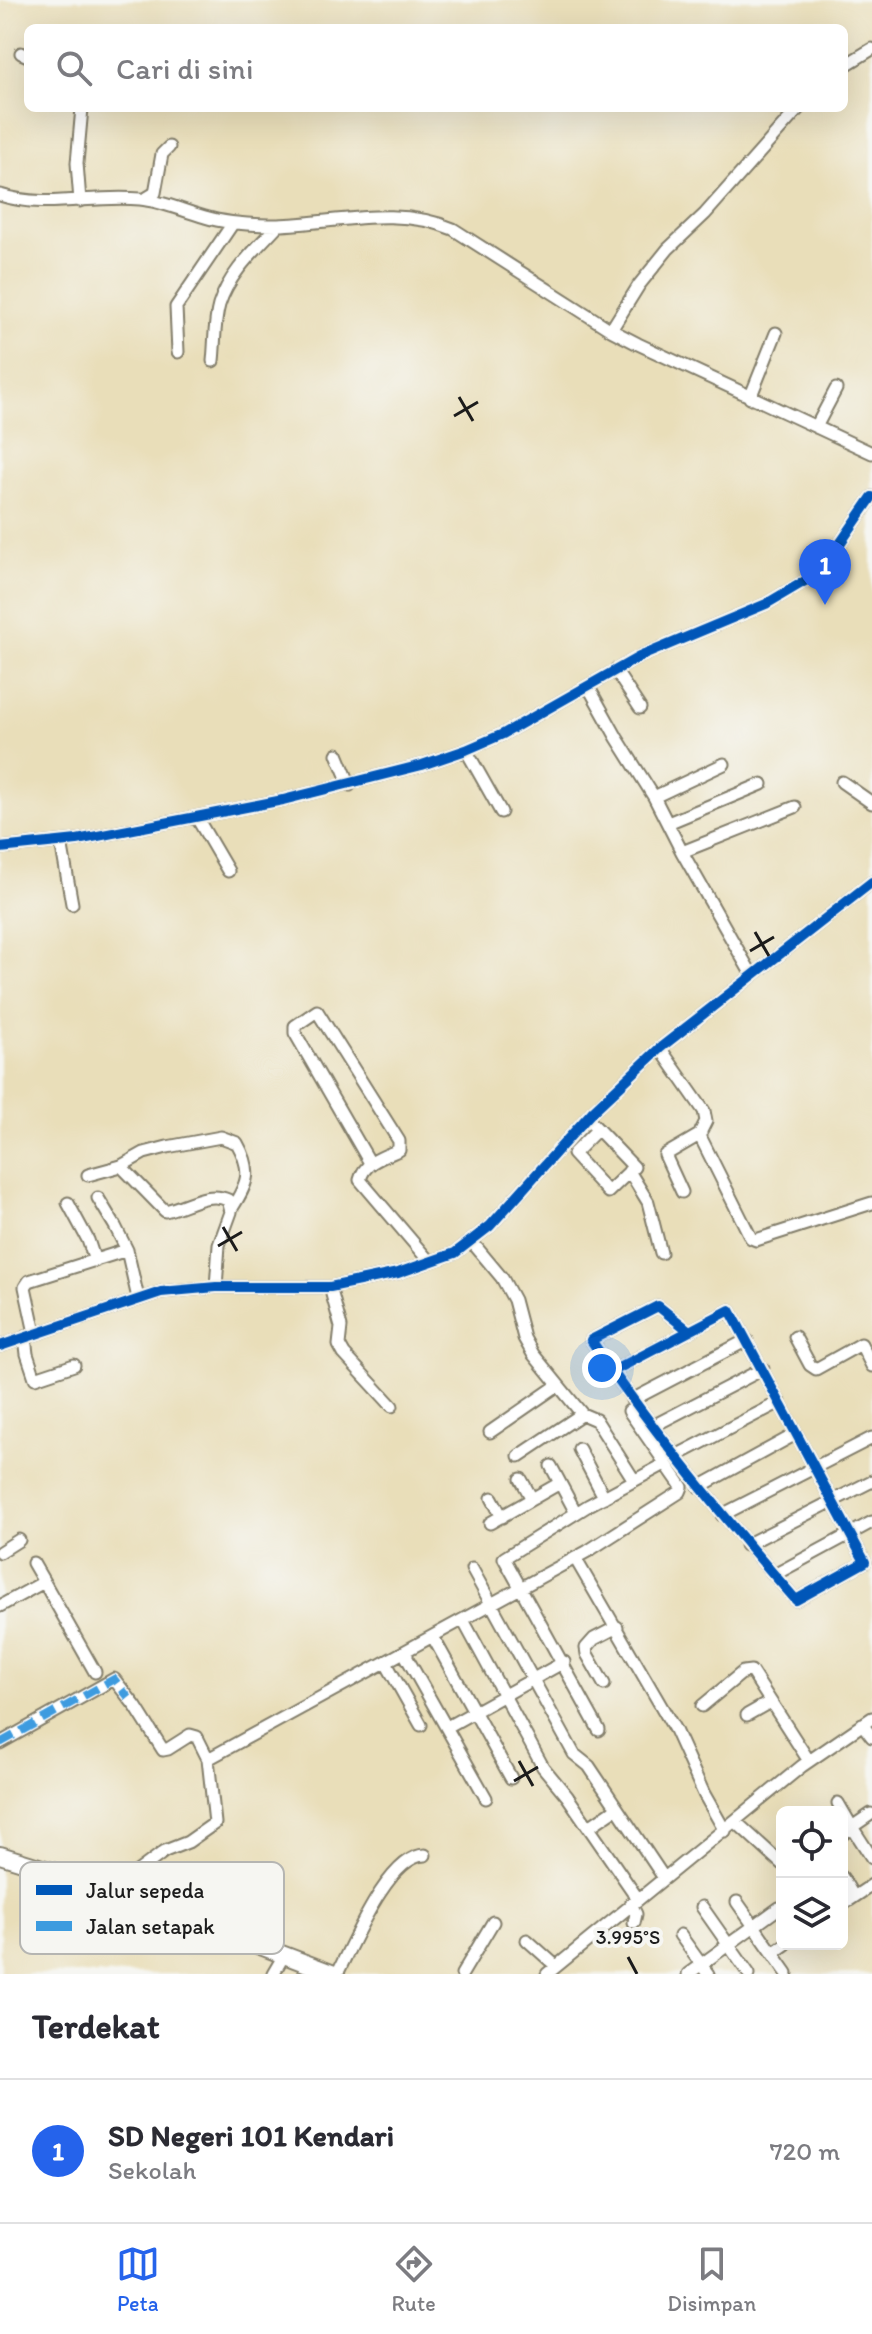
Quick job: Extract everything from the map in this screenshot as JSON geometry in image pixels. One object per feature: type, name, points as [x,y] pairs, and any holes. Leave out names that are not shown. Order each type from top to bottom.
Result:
[{"type":"highway","points":[[0,1855],[23,1862]]},
{"type":"highway","points":[[0,1865],[20,1871]]},
{"type":"highway","points":[[245,1954],[276,1968],[309,1974]]},
{"type":"highway","points":[[283,1954],[336,1974]]},
{"type":"street","points":[[848,64],[872,49]]},
{"type":"street","points":[[80,201],[77,163],[82,112]]},
{"type":"street","points":[[611,330],[639,285],[668,249],[705,214],[795,112]]},
{"type":"street","points":[[144,199],[155,193],[162,154],[169,147]]},
{"type":"street","points":[[0,195],[33,202],[144,199],[233,223],[278,225],[385,216],[426,219],[453,229],[611,330],[872,453]]},
{"type":"street","points":[[178,352],[176,307],[233,223]]},
{"type":"street","points":[[213,361],[218,308],[223,293],[232,277],[278,225]]},
{"type":"street","points":[[750,398],[776,333]]},
{"type":"street","points":[[816,427],[836,389]]},
{"type":"street","points":[[0,848],[61,842],[197,818],[350,785],[466,750],[503,734],[615,670],[766,604],[805,581],[837,548],[872,497]]},
{"type":"street","points":[[615,670],[640,708]]},
{"type":"street","points":[[588,686],[654,797],[752,975]]},
{"type":"street","points":[[466,750],[501,812]]},
{"type":"street","points":[[337,754],[350,785]]},
{"type":"street","points":[[654,797],[724,764]]},
{"type":"street","points":[[842,782],[872,803]]},
{"type":"street","points":[[668,823],[762,784]]},
{"type":"street","points":[[682,852],[795,807]]},
{"type":"street","points":[[197,818],[228,871]]},
{"type":"street","points":[[61,842],[72,904]]},
{"type":"street","points":[[0,1346],[138,1298],[216,1287],[330,1287],[398,1273],[455,1253],[490,1226],[587,1118],[660,1048],[872,882]]},
{"type":"street","points":[[370,1163],[295,1033],[295,1026],[317,1011],[399,1141],[399,1150],[370,1163],[360,1180],[429,1261]]},
{"type":"street","points":[[660,1048],[704,1111],[706,1121],[701,1134],[665,1155],[682,1192]]},
{"type":"street","points":[[587,1118],[598,1129],[634,1167],[608,1192],[573,1154],[598,1129]]},
{"type":"street","points":[[701,1134],[728,1194],[754,1240],[872,1203]]},
{"type":"street","points":[[88,1175],[121,1166],[144,1153],[221,1137],[237,1143],[247,1166],[246,1188],[232,1208],[219,1245],[216,1287]]},
{"type":"street","points":[[121,1166],[165,1211],[219,1196],[228,1200],[232,1208]]},
{"type":"street","points":[[629,1171],[648,1202],[661,1253]]},
{"type":"street","points":[[98,1198],[127,1250],[138,1298]]},
{"type":"street","points":[[68,1203],[88,1240],[95,1261]]},
{"type":"street","points":[[472,1242],[502,1278],[514,1300],[524,1338],[533,1354],[582,1414],[596,1420],[634,1480]]},
{"type":"street","points":[[74,1365],[35,1378],[27,1354],[30,1335],[26,1282],[127,1250]]},
{"type":"street","points":[[330,1287],[341,1327],[339,1345],[392,1406]]},
{"type":"street","points":[[208,1759],[575,1558],[680,1492],[682,1487],[591,1340],[658,1306],[688,1330]]},
{"type":"street","points":[[613,1371],[730,1310],[865,1562],[796,1600],[746,1545],[653,1426],[630,1405]]},
{"type":"street","points":[[795,1337],[810,1365],[816,1369],[861,1344],[872,1366]]},
{"type":"street","points":[[630,1405],[747,1340]]},
{"type":"street","points":[[653,1426],[763,1369]]},
{"type":"street","points":[[490,1432],[558,1385]]},
{"type":"street","points":[[676,1456],[780,1402]]},
{"type":"street","points":[[519,1456],[582,1414]]},
{"type":"street","points":[[699,1487],[796,1434]]},
{"type":"street","points":[[722,1515],[872,1438]]},
{"type":"street","points":[[579,1449],[604,1497]]},
{"type":"street","points":[[504,1558],[576,1513],[665,1464]]},
{"type":"street","points":[[551,1466],[576,1513]]},
{"type":"street","points":[[521,1479],[532,1499]]},
{"type":"street","points":[[746,1545],[872,1481]]},
{"type":"street","points":[[490,1523],[560,1483]]},
{"type":"street","points":[[492,1498],[502,1517]]},
{"type":"street","points":[[774,1575],[872,1522]]},
{"type":"street","points":[[0,1552],[19,1540]]},
{"type":"street","points":[[497,1547],[564,1662],[599,1730]]},
{"type":"street","points":[[575,1558],[675,1730],[704,1794],[725,1831]]},
{"type":"street","points":[[33,1563],[95,1672]]},
{"type":"street","points":[[472,1569],[574,1754],[589,1766],[664,1878]]},
{"type":"street","points":[[0,1606],[44,1582]]},
{"type":"street","points":[[463,1620],[543,1767],[589,1827],[634,1902],[634,1923]]},
{"type":"street","points":[[604,1684],[586,1648],[594,1639],[617,1627]]},
{"type":"street","points":[[433,1637],[511,1778]]},
{"type":"street","points":[[407,1652],[407,1658],[486,1798]]},
{"type":"street","points":[[447,1727],[564,1662]]},
{"type":"street","points":[[386,1663],[421,1725]]},
{"type":"street","points":[[702,1706],[743,1672],[754,1673],[809,1761]]},
{"type":"street","points":[[0,1743],[114,1679],[163,1750],[193,1735],[197,1737],[208,1759],[215,1823],[188,1842],[171,1847],[148,1862]]},
{"type":"street","points":[[747,1715],[770,1702]]},
{"type":"street","points":[[527,1940],[552,1970],[809,1761],[867,1721],[872,1737]]},
{"type":"street","points":[[589,1827],[617,1808]]},
{"type":"street","points":[[848,1830],[871,1814]]},
{"type":"street","points":[[736,1822],[776,1859]]},
{"type":"street","points":[[848,1832],[872,1858]]},
{"type":"street","points":[[336,1974],[382,1891],[404,1864],[414,1857],[425,1855]]},
{"type":"street","points":[[843,1878],[854,1897]]},
{"type":"street","points":[[848,1901],[872,1885]]},
{"type":"street","points":[[737,1902],[787,1973]]},
{"type":"street","points":[[702,1907],[749,1974]]},
{"type":"street","points":[[688,1974],[704,1969],[727,1945],[776,1910]]},
{"type":"street","points":[[462,1974],[493,1922]]},
{"type":"street","points":[[680,1935],[704,1969]]},
{"type":"street","points":[[773,1953],[777,1950]]},
{"type":"marked path","points":[[0,1743],[114,1679],[129,1698]]},
{"type":"cycle path","points":[[0,848],[77,840],[283,800],[422,765],[466,750],[503,734],[639,657],[766,604],[805,581],[837,548],[872,497]]},
{"type":"cycle path","points":[[0,1346],[161,1292],[216,1287],[330,1287],[398,1273],[455,1253],[490,1226],[592,1112],[660,1048],[872,882]]},
{"type":"cycle path","points":[[613,1371],[730,1310],[865,1562],[796,1600],[689,1473],[639,1408],[591,1340],[658,1306],[688,1330]]},
{"type":"place","name":"SD Negeri 101 Kendari","points":[[825,605]]}]
